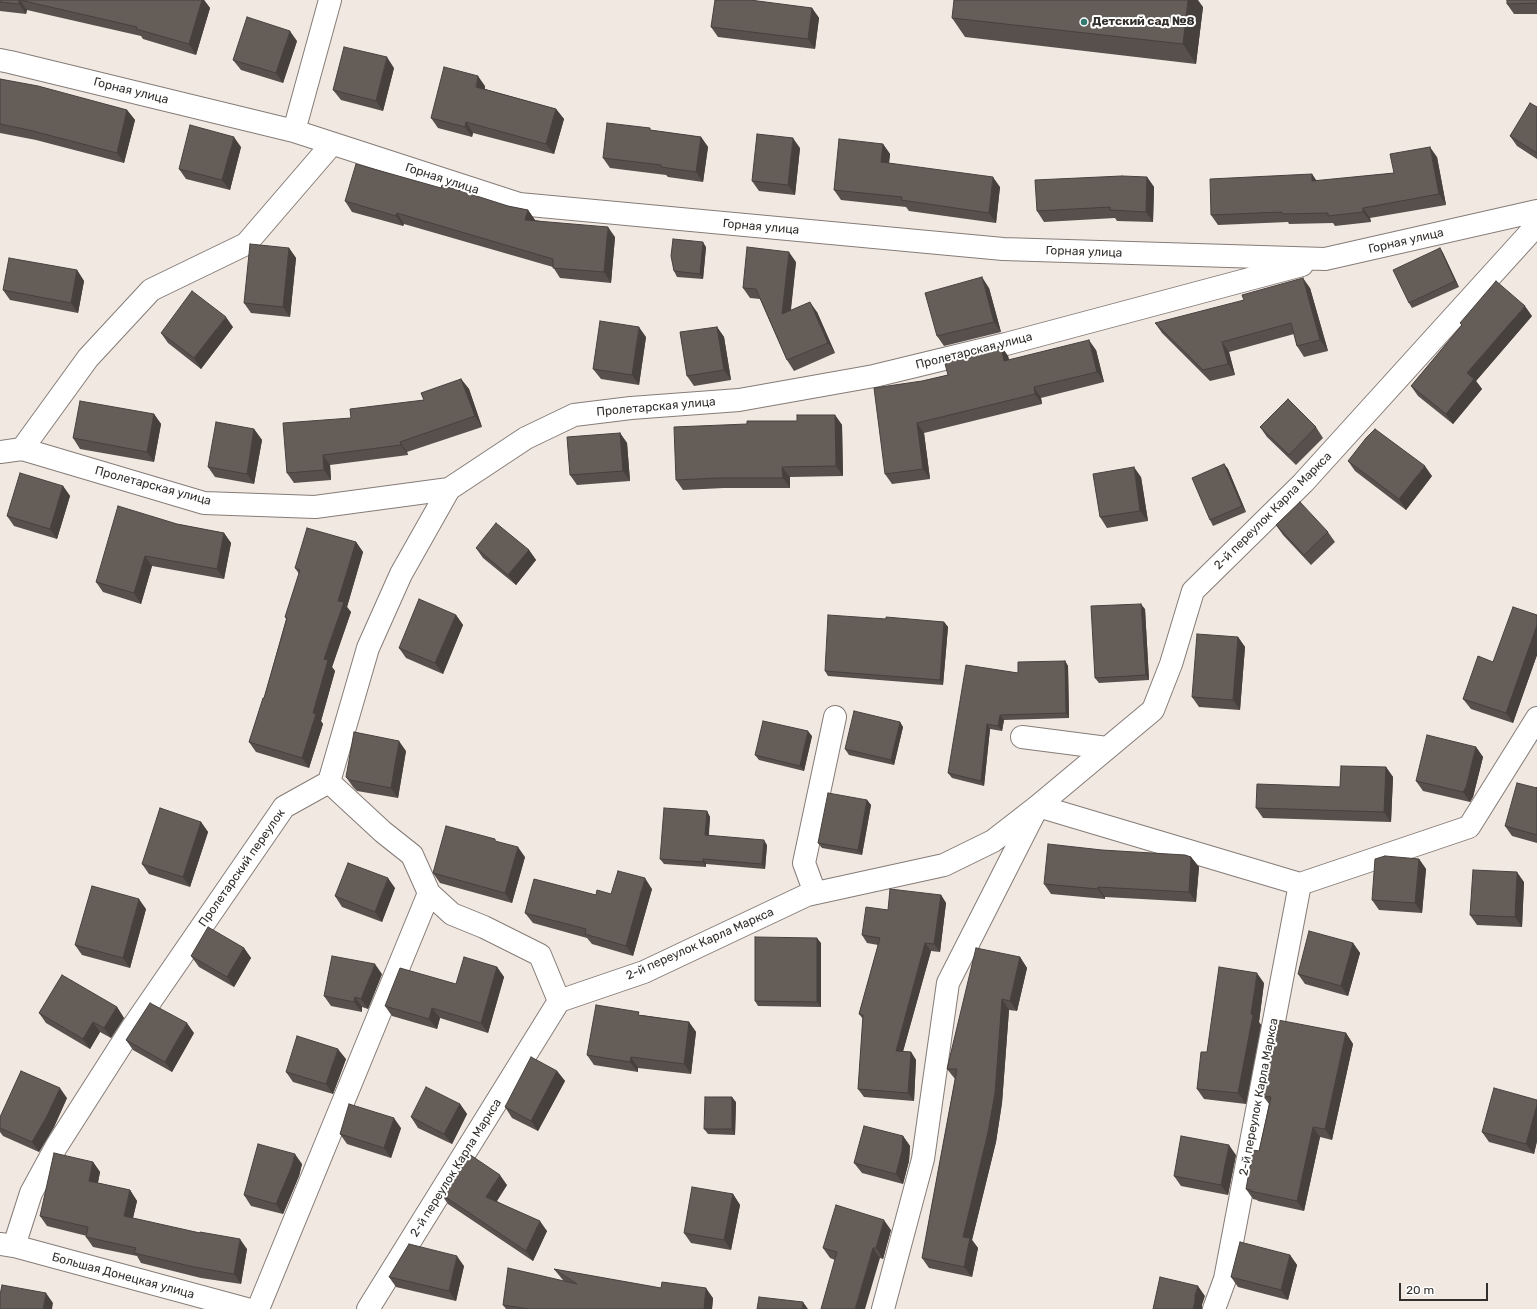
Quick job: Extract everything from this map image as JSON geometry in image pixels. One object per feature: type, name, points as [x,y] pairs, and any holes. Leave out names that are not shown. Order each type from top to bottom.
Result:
[{"type":"street","points":[[294,131],[330,0]]},
{"type":"street","name":"Горная улица","points":[[0,60],[18,63],[294,131],[519,204],[1003,249],[1325,259],[1537,211]]},
{"type":"street","points":[[22,449],[88,358],[151,290],[246,244],[332,144]]},
{"type":"street","name":"2-й переулок Карла Маркса","points":[[368,1309],[560,1001],[644,972],[807,895],[944,865],[993,842],[1154,710],[1171,664],[1193,591],[1303,483],[1537,225]]},
{"type":"street","name":"Пролетарская улица","points":[[0,452],[22,449],[204,503],[315,507],[449,489],[526,438],[574,415],[631,408],[739,400],[874,376],[1006,344],[1325,259]]},
{"type":"street","points":[[449,489],[401,574],[368,648],[329,782],[383,832],[412,855],[429,893],[452,914],[484,927],[540,955],[560,1001]]},
{"type":"street","points":[[815,893],[804,863],[834,717]]},
{"type":"street","points":[[1038,806],[1300,884],[1469,826],[1537,718]]},
{"type":"street","points":[[1022,737],[1107,748]]},
{"type":"street","name":"Пролетарский переулок","points":[[7,1245],[31,1193],[56,1147],[132,1028],[284,807],[329,782]]},
{"type":"street","name":"2-й переулок Карла Маркса","points":[[883,1309],[923,1159],[948,982],[1038,806]]},
{"type":"street","name":"2-й переулок Карла Маркса","points":[[1214,1309],[1225,1279],[1300,884]]},
{"type":"street","points":[[258,1309],[429,893]]},
{"type":"street","name":"Большая Донецкая улица","points":[[7,1245],[247,1309]]},
{"type":"building","points":[[0,0],[19,0],[19,4],[0,2]]},
{"type":"building","points":[[20,0],[202,0],[189,44],[136,29],[137,27]]},
{"type":"building","points":[[715,0],[750,0],[812,8],[808,39],[711,27]]},
{"type":"building","points":[[954,0],[1188,0],[1183,44],[952,18]]},
{"type":"building","points":[[1507,0],[1537,0],[1537,3],[1507,4]]},
{"type":"building","points":[[247,17],[290,31],[276,73],[233,60]]},
{"type":"building","points":[[344,47],[387,57],[376,101],[333,90]]},
{"type":"building","points":[[444,67],[478,76],[476,87],[556,109],[546,144],[466,122],[465,127],[431,118]]},
{"type":"building","points":[[0,79],[38,86],[127,110],[117,153],[0,124]]},
{"type":"building","points":[[1530,103],[1537,107],[1537,153],[1510,136]]},
{"type":"building","points":[[607,123],[650,128],[650,130],[701,137],[696,172],[661,167],[661,165],[603,158]]},
{"type":"building","points":[[190,125],[234,137],[222,180],[179,169]]},
{"type":"building","points":[[757,134],[793,138],[788,185],[752,181]]},
{"type":"building","points":[[839,139],[883,144],[881,162],[993,177],[989,213],[901,200],[902,197],[834,190]]},
{"type":"building","points":[[1430,147],[1439,194],[1363,208],[1363,212],[1328,216],[1328,213],[1282,214],[1282,212],[1211,215],[1210,179],[1312,174],[1312,181],[1394,173],[1390,154]]},
{"type":"building","points":[[356,164],[441,188],[442,185],[508,206],[528,210],[525,220],[608,227],[604,272],[553,268],[553,259],[397,213],[396,216],[345,201]]},
{"type":"building","points":[[1122,176],[1147,177],[1146,212],[1110,210],[1110,207],[1037,211],[1035,180]]},
{"type":"building","points":[[673,239],[703,242],[700,274],[674,271],[671,256]]},
{"type":"building","points":[[250,244],[289,248],[283,307],[244,303]]},
{"type":"building","points":[[747,247],[789,252],[782,314],[810,302],[828,343],[787,360],[756,289],[743,288]]},
{"type":"building","points":[[1440,248],[1455,281],[1409,303],[1393,270]]},
{"type":"building","points":[[9,258],[77,270],[71,303],[3,290]]},
{"type":"building","points":[[982,277],[994,322],[937,336],[925,293]]},
{"type":"building","points":[[1303,278],[1320,340],[1297,346],[1291,323],[1222,342],[1228,364],[1203,370],[1155,323],[1244,300],[1242,295]]},
{"type":"building","points":[[1496,281],[1525,306],[1467,373],[1474,379],[1446,414],[1411,386],[1462,325],[1460,323]]},
{"type":"building","points":[[192,291],[226,317],[194,358],[161,333]]},
{"type":"building","points":[[600,321],[639,327],[632,375],[593,369]]},
{"type":"building","points":[[717,327],[724,370],[687,376],[680,332]]},
{"type":"building","points":[[1089,340],[1097,372],[1034,387],[1035,394],[917,423],[923,469],[885,474],[874,388],[922,381],[948,375],[944,360],[1001,346],[1004,361]]},
{"type":"building","points":[[461,379],[475,416],[400,442],[401,445],[323,455],[324,470],[287,473],[283,423],[351,418],[350,409],[424,400],[421,393]]},
{"type":"building","points":[[1288,399],[1316,427],[1289,455],[1260,427]]},
{"type":"building","points":[[80,401],[154,414],[147,452],[73,438]]},
{"type":"building","points":[[797,415],[835,415],[836,466],[782,467],[783,478],[717,478],[676,480],[674,427],[747,424],[747,421],[797,421]]},
{"type":"building","points":[[216,422],[254,429],[247,474],[208,467]]},
{"type":"building","points":[[1375,429],[1425,466],[1399,499],[1348,461]]},
{"type":"building","points":[[620,433],[623,471],[570,475],[567,437]]},
{"type":"building","points":[[1224,464],[1242,506],[1210,520],[1192,478]]},
{"type":"building","points":[[1134,467],[1140,511],[1100,517],[1093,474]]},
{"type":"building","points":[[20,473],[63,486],[50,529],[7,516]]},
{"type":"building","points":[[1300,502],[1328,532],[1304,555],[1276,525]]},
{"type":"building","points":[[118,506],[177,524],[224,533],[217,569],[145,556],[134,593],[96,582]]},
{"type":"building","points":[[496,523],[529,550],[508,575],[476,548]]},
{"type":"building","points":[[307,528],[356,542],[338,601],[344,602],[324,659],[328,660],[313,713],[316,714],[302,758],[249,742],[264,698],[287,618],[285,617],[300,570],[295,568]]},
{"type":"building","points":[[419,599],[456,615],[435,663],[399,648]]},
{"type":"building","points":[[1141,604],[1146,675],[1095,678],[1091,606]]},
{"type":"building","points":[[1513,607],[1537,615],[1537,625],[1506,713],[1463,699],[1478,656],[1493,662]]},
{"type":"building","points":[[828,615],[886,619],[886,617],[944,622],[940,680],[825,671]]},
{"type":"building","points":[[1197,634],[1238,637],[1233,700],[1192,697]]},
{"type":"building","points":[[1065,661],[1066,713],[1000,715],[998,726],[987,724],[981,781],[948,773],[966,665],[1018,673],[1018,662]]},
{"type":"building","points":[[854,711],[900,722],[891,760],[845,749]]},
{"type":"building","points":[[763,721],[808,731],[800,766],[755,755]]},
{"type":"building","points":[[354,732],[399,741],[391,788],[350,780],[346,777]]},
{"type":"building","points":[[1427,735],[1476,747],[1466,787],[1463,792],[1416,781]]},
{"type":"building","points":[[1341,766],[1386,767],[1384,812],[1256,808],[1257,784],[1340,787]]},
{"type":"building","points":[[1517,783],[1537,788],[1537,835],[1505,826]]},
{"type":"building","points":[[828,793],[867,800],[858,850],[818,843]]},
{"type":"building","points":[[160,808],[201,822],[183,877],[142,864]]},
{"type":"building","points":[[664,808],[707,811],[705,835],[764,840],[762,864],[703,859],[703,862],[660,859]]},
{"type":"building","points":[[446,826],[495,839],[495,841],[518,847],[505,893],[433,873]]},
{"type":"building","points":[[1048,844],[1102,850],[1185,855],[1191,857],[1189,892],[1098,887],[1098,889],[1044,884]]},
{"type":"building","points":[[1385,856],[1419,859],[1415,903],[1372,900],[1375,859]]},
{"type":"building","points":[[348,863],[388,878],[375,912],[335,896]]},
{"type":"building","points":[[1473,870],[1517,872],[1515,917],[1470,915]]},
{"type":"building","points":[[618,871],[645,878],[626,946],[585,934],[586,929],[525,913],[534,879],[596,895],[597,890],[611,894]]},
{"type":"building","points":[[92,886],[139,899],[123,958],[75,945]]},
{"type":"building","points":[[890,889],[941,895],[934,944],[925,943],[896,1051],[911,1052],[908,1093],[858,1089],[863,1015],[859,1014],[880,938],[862,935],[866,907],[888,910]]},
{"type":"building","points":[[208,927],[244,948],[227,977],[191,956]]},
{"type":"building","points":[[1309,931],[1353,943],[1341,986],[1298,974]]},
{"type":"building","points":[[755,937],[817,938],[817,1002],[755,1001]]},
{"type":"building","points":[[976,948],[1020,957],[1010,1001],[1002,999],[995,1093],[988,1132],[963,1237],[970,1238],[964,1267],[922,1258],[957,1069],[947,1069]]},
{"type":"building","points":[[332,956],[375,964],[361,999],[355,997],[354,1002],[324,996]]},
{"type":"building","points":[[464,957],[497,967],[481,1023],[432,1008],[429,1019],[385,1006],[400,968],[456,984]]},
{"type":"building","points":[[1219,967],[1257,973],[1251,1014],[1253,1015],[1238,1093],[1197,1089],[1201,1052],[1207,1052]]},
{"type":"building","points":[[62,975],[117,1007],[104,1028],[93,1022],[83,1039],[39,1013]]},
{"type":"building","points":[[150,1003],[187,1023],[165,1062],[126,1040]]},
{"type":"building","points":[[596,1005],[639,1012],[638,1015],[689,1022],[684,1064],[631,1057],[630,1062],[587,1055]]},
{"type":"building","points":[[1278,1020],[1346,1033],[1325,1129],[1313,1127],[1297,1201],[1246,1189],[1253,1150],[1259,1151],[1271,1097],[1263,1096]]},
{"type":"building","points":[[297,1036],[338,1049],[326,1084],[286,1072]]},
{"type":"building","points":[[531,1057],[557,1071],[531,1121],[505,1107]]},
{"type":"building","points":[[21,1071],[60,1088],[47,1116],[32,1142],[0,1128],[0,1117]]},
{"type":"building","points":[[426,1087],[460,1104],[444,1134],[411,1117]]},
{"type":"building","points":[[1494,1088],[1537,1100],[1537,1105],[1526,1144],[1482,1132]]},
{"type":"building","points":[[705,1097],[732,1097],[732,1129],[704,1129]]},
{"type":"building","points":[[349,1104],[394,1118],[384,1148],[340,1134]]},
{"type":"building","points":[[864,1126],[903,1136],[902,1151],[896,1174],[854,1163]]},
{"type":"building","points":[[1181,1136],[1229,1145],[1221,1185],[1174,1176]]},
{"type":"building","points":[[258,1144],[295,1154],[292,1166],[276,1204],[244,1195]]},
{"type":"building","points":[[54,1153],[93,1162],[89,1181],[130,1190],[124,1216],[200,1233],[240,1239],[234,1274],[194,1267],[134,1253],[136,1248],[86,1237],[88,1227],[40,1216]]},
{"type":"building","points":[[469,1154],[500,1175],[486,1197],[540,1221],[526,1251],[441,1194],[449,1180],[451,1181]]},
{"type":"building","points":[[692,1187],[733,1194],[724,1240],[684,1233]]},
{"type":"building","points":[[836,1205],[884,1220],[876,1248],[873,1248],[855,1309],[821,1309],[837,1252],[823,1248]]},
{"type":"building","points":[[1240,1242],[1290,1255],[1281,1290],[1231,1277]]},
{"type":"building","points":[[409,1244],[457,1256],[449,1291],[389,1277]]},
{"type":"building","points":[[508,1268],[577,1284],[554,1269],[661,1288],[662,1282],[706,1288],[704,1309],[529,1309],[503,1305]]},
{"type":"building","points":[[1160,1277],[1198,1286],[1193,1309],[1153,1309]]},
{"type":"building","points":[[2,1285],[46,1293],[43,1309],[0,1309]]},
{"type":"building","points":[[759,1297],[803,1302],[802,1309],[757,1309]]},
{"type":"place","name":"Детский сад №8","points":[[1084,22]]}]
